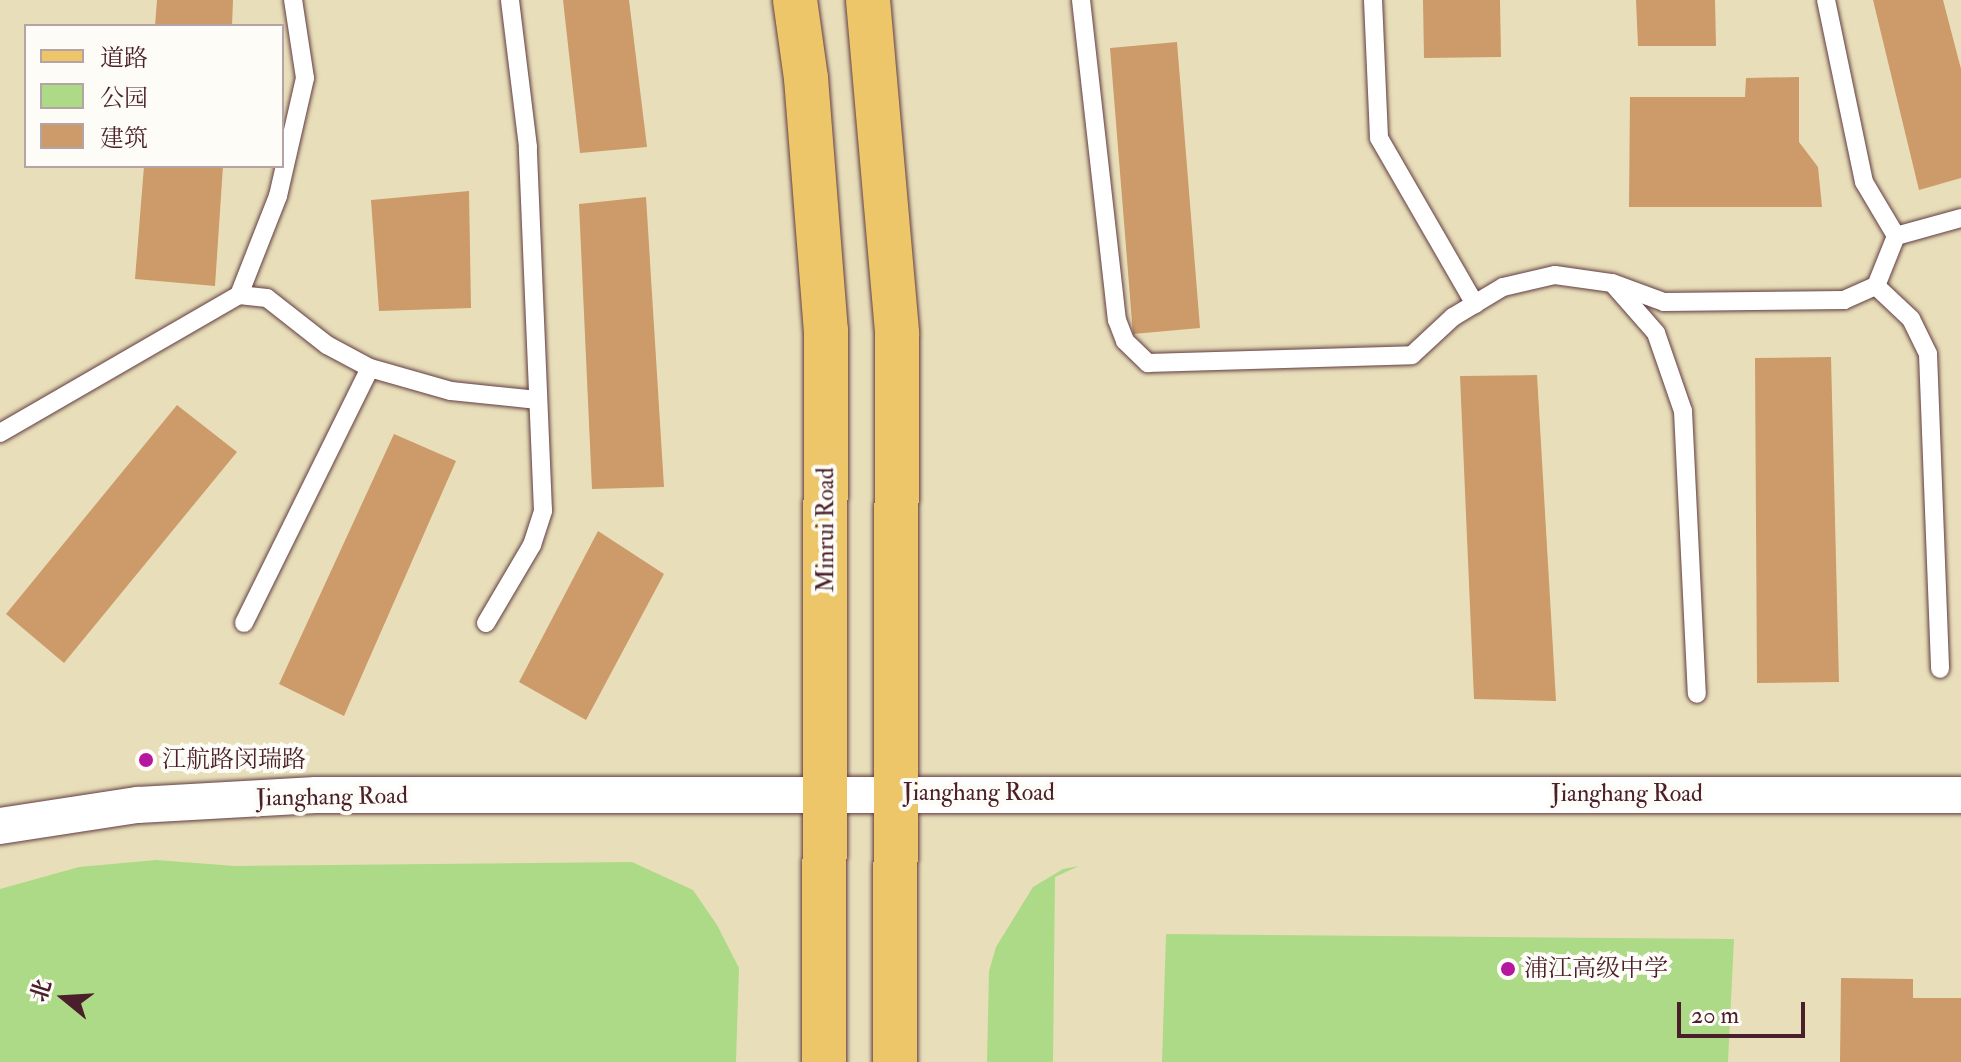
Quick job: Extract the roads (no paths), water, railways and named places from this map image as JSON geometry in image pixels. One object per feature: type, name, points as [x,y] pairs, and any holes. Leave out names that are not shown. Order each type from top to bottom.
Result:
[{"type":"main road","name":"Minrui Road","points":[[795,0],[806,78],[826,330],[824,1062]]},
{"type":"main road","points":[[868,0],[897,333],[895,1062]]},
{"type":"street","name":"Jianghang Road","points":[[0,826],[138,805],[316,795],[825,799],[898,792],[1961,795]]},
{"type":"lane","points":[[239,295],[278,196],[305,78],[293,0]]},
{"type":"lane","points":[[486,623],[532,545],[543,511],[528,147],[510,0]]},
{"type":"lane","points":[[1081,0],[1117,320],[1125,341],[1148,363],[1412,355],[1475,304],[1503,287],[1555,275],[1612,283],[1664,302],[1844,300],[1876,286],[1896,236]]},
{"type":"lane","points":[[1373,0],[1379,138],[1475,304]]},
{"type":"lane","points":[[1826,0],[1864,182],[1896,236]]},
{"type":"lane","points":[[1896,236],[1961,218]]},
{"type":"lane","points":[[1612,283],[1656,333],[1683,411],[1697,694]]},
{"type":"lane","points":[[1876,286],[1911,319],[1928,354],[1940,669]]},
{"type":"lane","points":[[0,433],[239,295],[267,298],[327,345],[370,368],[451,391],[538,400]]},
{"type":"lane","points":[[244,623],[370,368]]},
{"type":"place","name":"江航路闵瑞路","points":[[146,760]]},
{"type":"place","name":"浦江高级中学","points":[[1508,969]]}]
